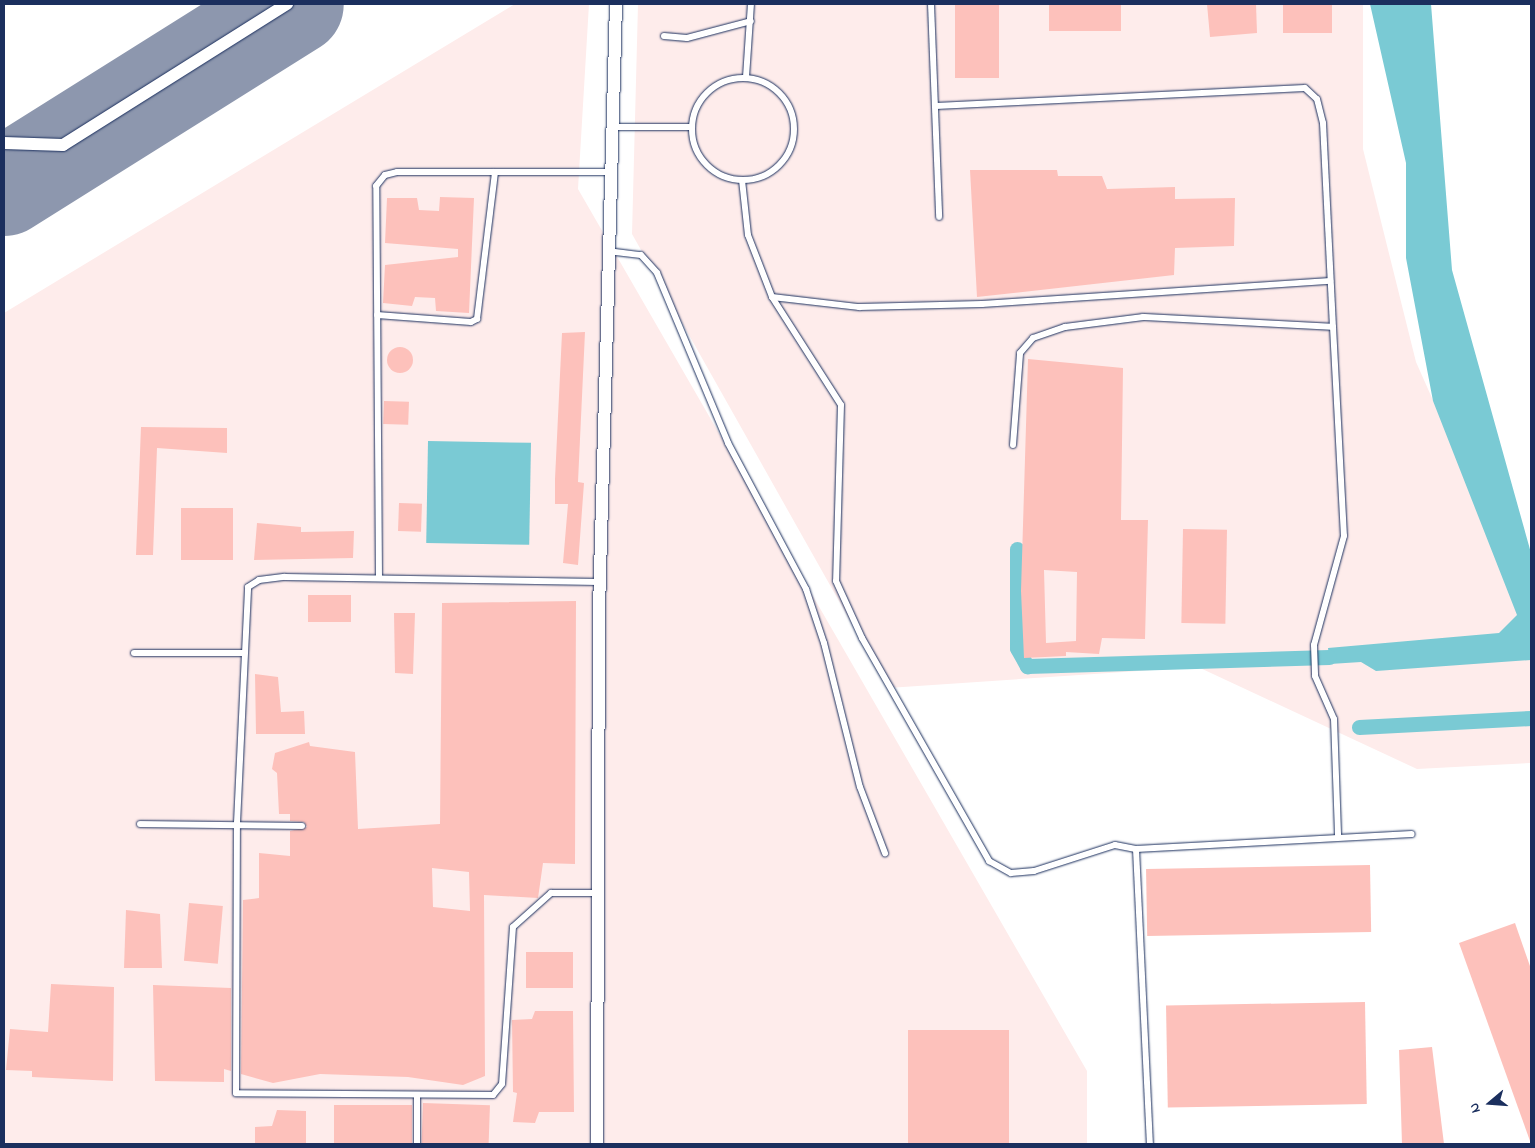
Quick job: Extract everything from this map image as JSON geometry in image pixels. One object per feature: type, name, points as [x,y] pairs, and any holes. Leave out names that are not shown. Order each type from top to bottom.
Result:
[{"type":"street","points":[[4,143],[63,145],[287,4]]},
{"type":"street","points":[[597,1144],[600,893],[599,582],[606,251],[616,4]]},
{"type":"lane","points":[[746,77],[751,4]]},
{"type":"lane","points":[[931,4],[939,217]]},
{"type":"lane","points":[[664,36],[687,38],[751,21]]},
{"type":"lane","points":[[746,77],[778,91],[793,122],[786,156],[775,169],[742,180],[711,168],[699,155],[692,127],[705,94],[717,84],[746,77]]},
{"type":"lane","points":[[936,106],[1305,88],[1317,99],[1323,122],[1344,536],[1314,645],[1315,676],[1334,719],[1338,835]]},
{"type":"lane","points":[[612,127],[692,127]]},
{"type":"lane","points":[[377,315],[471,322],[477,319],[496,172]]},
{"type":"lane","points":[[379,578],[376,186],[385,175],[496,172],[610,172]]},
{"type":"lane","points":[[742,180],[748,235],[772,297],[841,405],[836,581],[862,638],[989,861],[1018,873],[1115,845],[1136,849],[1338,835],[1412,834]]},
{"type":"lane","points":[[606,251],[641,255],[657,272],[728,444],[806,589],[824,643],[860,787],[885,853]]},
{"type":"lane","points":[[772,297],[859,307],[982,304],[1330,281]]},
{"type":"lane","points":[[1012,445],[1020,353],[1033,338],[1066,327],[1143,317],[1333,327]]},
{"type":"lane","points":[[599,582],[379,578],[259,580],[248,587],[244,600],[237,823],[236,1092],[493,1095],[502,1084],[513,927],[551,894],[600,893]]},
{"type":"lane","points":[[134,654],[243,653]]},
{"type":"lane","points":[[140,824],[237,823],[302,826]]},
{"type":"lane","points":[[1136,849],[1150,1144]]},
{"type":"lane","points":[[417,1095],[417,1144]]},
{"type":"shaded area","points":[[515,4],[589,4],[578,189],[1087,1071],[1087,1144],[4,1144],[4,313]]},
{"type":"shaded area","points":[[638,4],[1363,4],[1363,149],[1416,362],[1531,621],[1531,763],[1417,769],[1198,667],[888,688],[632,234]]},
{"type":"water","points":[[1370,4],[1431,4],[1452,270],[1531,553],[1531,660],[1376,671],[1361,662],[1330,664],[1328,648],[1499,633],[1517,615],[1433,401],[1406,258],[1406,163]]},
{"type":"water","points":[[428,441],[531,443],[529,545],[426,543]]},
{"type":"building","points":[[955,4],[999,4],[999,78],[955,78]]},
{"type":"building","points":[[1049,4],[1121,4],[1121,31],[1049,31]]},
{"type":"building","points":[[1207,4],[1256,4],[1257,33],[1210,37]]},
{"type":"building","points":[[1283,4],[1332,4],[1332,33],[1283,33]]},
{"type":"building","points":[[970,170],[1057,170],[1058,176],[1102,176],[1107,189],[1175,187],[1175,199],[1235,198],[1234,246],[1175,248],[1174,275],[977,297]]},
{"type":"building","points":[[440,197],[474,198],[469,313],[436,311],[435,298],[415,297],[412,306],[383,303],[385,265],[458,257],[458,249],[385,243],[387,198],[417,198],[419,210],[439,211]]},
{"type":"building","points":[[585,332],[578,482],[584,483],[578,565],[563,563],[568,504],[555,504],[555,479],[562,333]]},
{"type":"building","points":[[400,347],[409,351],[413,360],[409,369],[400,373],[391,369],[387,360],[391,351]]},
{"type":"building","points":[[1028,359],[1123,368],[1121,520],[1148,520],[1145,639],[1102,638],[1099,654],[1066,652],[1066,656],[1024,658],[1021,591]],"holes":[[[1044,570],[1077,572],[1076,641],[1046,643]]]},
{"type":"building","points":[[384,401],[409,402],[408,425],[383,424]]},
{"type":"building","points":[[141,427],[227,428],[227,453],[157,448],[153,555],[136,555]]},
{"type":"building","points":[[399,503],[422,504],[421,532],[398,531]]},
{"type":"building","points":[[181,508],[233,508],[233,560],[181,560]]},
{"type":"building","points":[[257,523],[301,527],[301,532],[354,531],[353,558],[254,560]]},
{"type":"building","points":[[1183,529],[1227,530],[1225,624],[1181,623]]},
{"type":"building","points":[[308,595],[351,595],[351,622],[308,622]]},
{"type":"building","points":[[576,601],[575,864],[543,863],[538,898],[484,895],[485,1076],[463,1085],[408,1077],[320,1074],[273,1083],[241,1074],[243,900],[259,898],[259,853],[290,856],[290,831],[307,827],[304,822],[290,821],[290,814],[279,814],[277,773],[272,769],[275,753],[309,742],[310,746],[355,752],[358,829],[440,824],[442,603]],"holes":[[[432,868],[469,872],[470,911],[433,907]]]},
{"type":"building","points":[[394,613],[415,613],[413,674],[395,673]]},
{"type":"building","points":[[255,674],[278,677],[281,712],[304,711],[305,734],[256,734]]},
{"type":"building","points":[[1370,865],[1371,932],[1147,936],[1146,869]]},
{"type":"building","points":[[189,903],[223,906],[218,964],[184,961]]},
{"type":"building","points":[[126,910],[160,914],[162,968],[124,968]]},
{"type":"building","points":[[1515,923],[1531,969],[1530,1141],[1459,943]]},
{"type":"building","points":[[526,952],[573,952],[573,988],[526,988]]},
{"type":"building","points":[[51,984],[114,987],[113,1081],[32,1077],[32,1071],[6,1070],[10,1029],[48,1032]]},
{"type":"building","points":[[153,985],[231,988],[231,1071],[224,1069],[224,1082],[155,1081]]},
{"type":"building","points":[[1365,1002],[1367,1104],[1168,1107],[1166,1005]]},
{"type":"building","points":[[535,1011],[573,1011],[574,1112],[539,1112],[535,1123],[513,1122],[517,1093],[513,1092],[512,1020],[532,1019]]},
{"type":"building","points":[[908,1030],[1009,1030],[1009,1144],[908,1144]]},
{"type":"building","points":[[1432,1047],[1444,1144],[1402,1144],[1399,1050]]},
{"type":"building","points":[[423,1103],[490,1105],[489,1144],[422,1144]]},
{"type":"building","points":[[334,1105],[412,1105],[412,1144],[334,1144]]},
{"type":"building","points":[[277,1110],[306,1111],[306,1144],[255,1144],[255,1127],[272,1126]]},
{"type":"waterway","points":[[1017,549],[1017,648],[1027,666],[1329,657]]},
{"type":"waterway","points":[[1359,727],[1531,718]]},
{"type":"runway","points":[[4,186],[294,4]]}]
